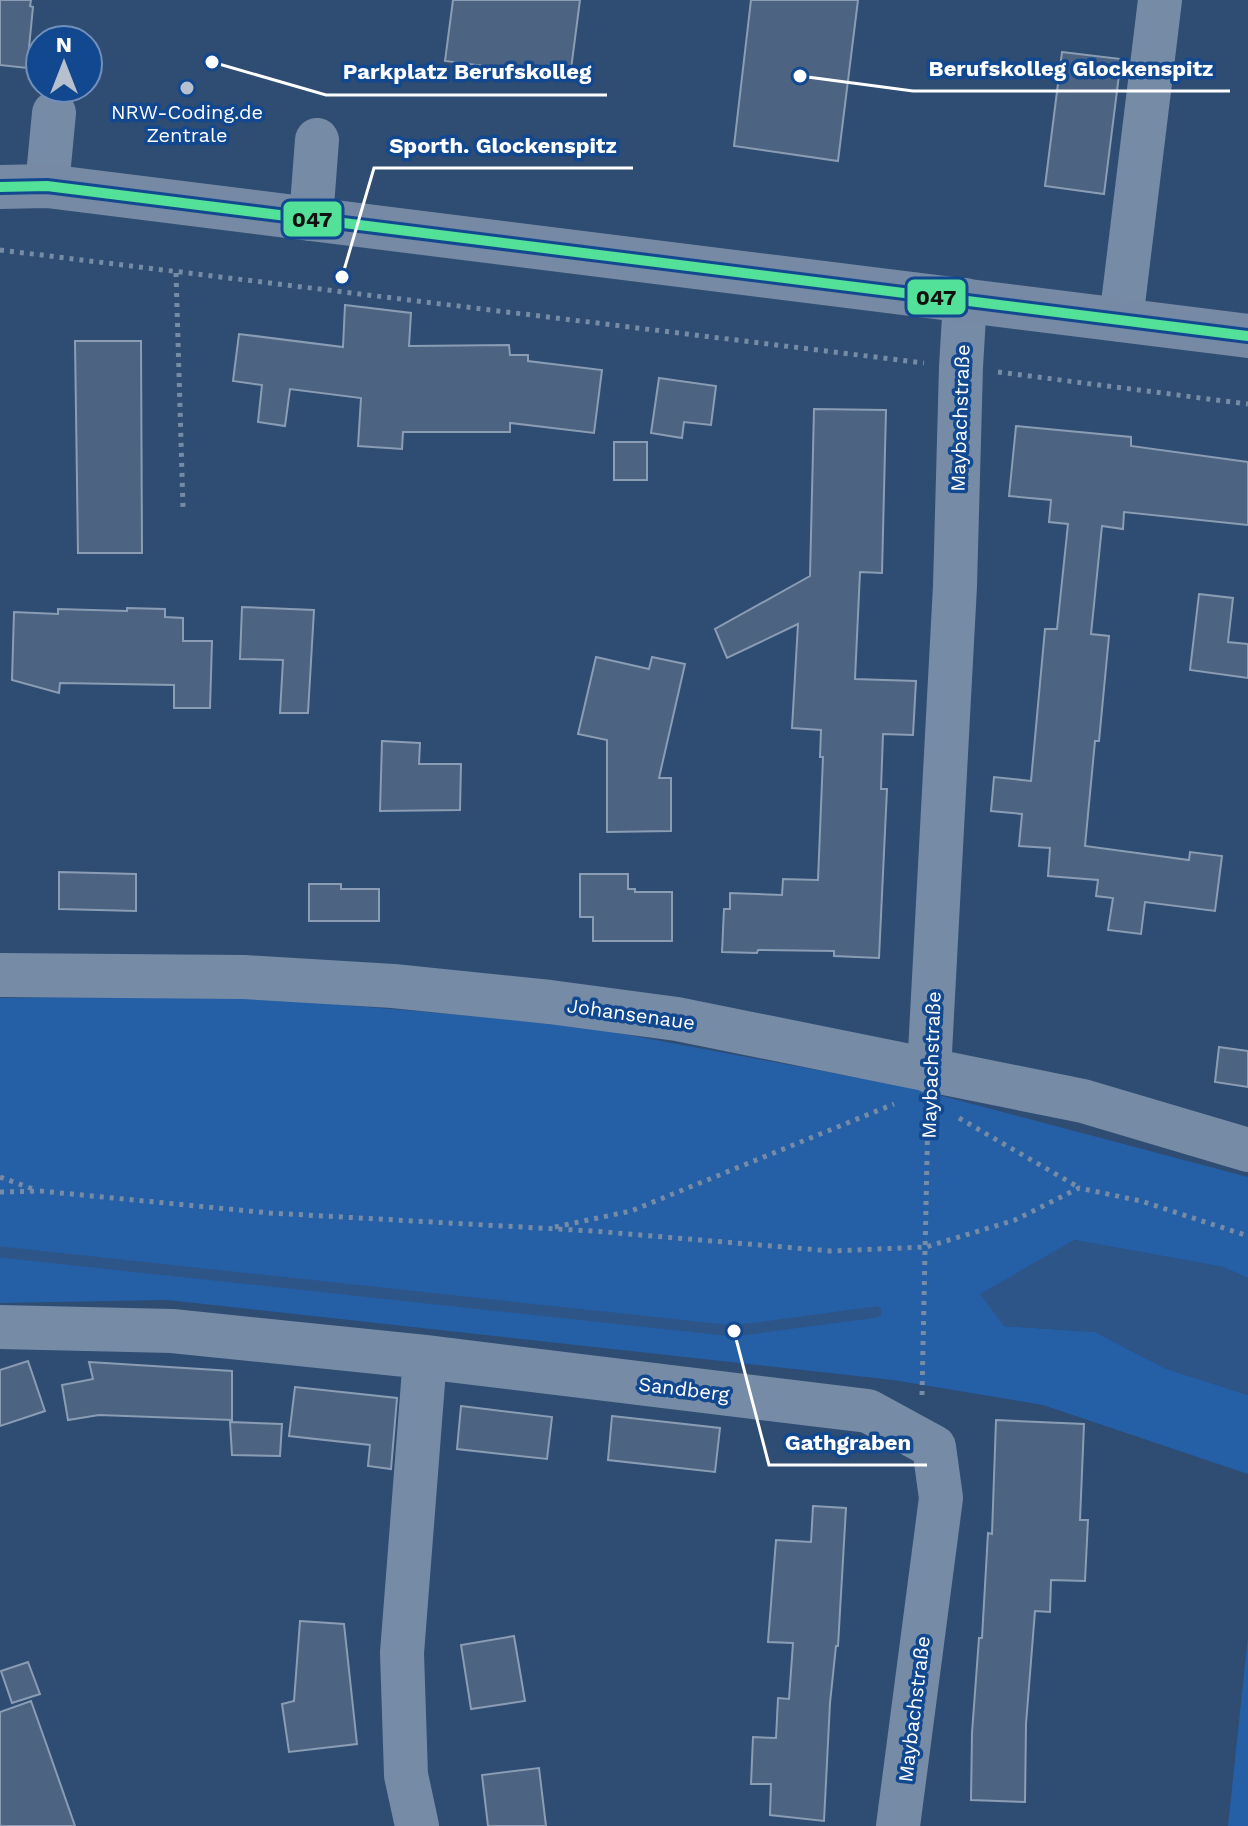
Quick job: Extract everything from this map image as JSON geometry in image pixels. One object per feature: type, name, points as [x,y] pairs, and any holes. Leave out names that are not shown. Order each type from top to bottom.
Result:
[{"type":"main road","points":[[0,187],[47,186],[1248,336]]},
{"type":"street","points":[[1121,320],[1160,0]]},
{"type":"street","points":[[47,186],[54,113]]},
{"type":"street","points":[[311,219],[317,140]]},
{"type":"street","name":"Maybachstraße","points":[[929,1086],[955,586],[965,300]]},
{"type":"street","name":"Johansenaue","points":[[0,975],[244,977],[393,986],[677,1019],[929,1086],[1083,1101],[1248,1150]]},
{"type":"street","name":"Sandberg","points":[[0,1327],[172,1331],[425,1357],[868,1411],[934,1447]]},
{"type":"street","points":[[417,1826],[406,1775],[402,1653],[425,1357]]},
{"type":"street","name":"Maybachstraße","points":[[898,1826],[941,1498],[934,1447]]},
{"type":"path","points":[[0,250],[1248,404]]},
{"type":"path","points":[[176,273],[183,508]]},
{"type":"path","points":[[547,1229],[631,1211],[891,1105],[929,1086]]},
{"type":"path","name":"Maybachstraße","points":[[929,1086],[921,1391],[934,1447]]},
{"type":"path","points":[[955,1116],[1079,1188],[1141,1201],[1248,1236]]},
{"type":"path","points":[[0,1177],[40,1191]]},
{"type":"path","points":[[0,1192],[40,1191],[270,1213],[547,1229],[831,1251],[926,1247],[1015,1220],[1079,1188]]},
{"type":"shaded area","points":[[223,995],[570,1024],[908,1087],[1248,1177],[1248,1278],[1223,1267],[1074,1240],[1004,1326],[1095,1332],[1164,1368],[1248,1395],[1248,1474],[1043,1405],[893,1380],[167,1300],[0,1303],[0,998]]},
{"type":"shaded area","points":[[1074,1240],[1223,1267],[1248,1278],[1248,1395],[1164,1368],[1095,1332],[1004,1326],[980,1294]]},
{"type":"shaded area","points":[[1248,1636],[1248,1826],[1228,1826]]},
{"type":"building","points":[[0,0],[31,0],[31,24],[24,24],[24,68],[0,65]]},
{"type":"building","points":[[453,0],[580,0],[570,77],[445,61]]},
{"type":"building","points":[[751,0],[858,0],[838,161],[734,146]]},
{"type":"building","points":[[1062,52],[1121,59],[1104,194],[1045,186]]},
{"type":"building","points":[[345,305],[411,313],[409,346],[509,345],[510,355],[528,355],[528,361],[602,370],[594,433],[510,423],[510,432],[403,432],[402,449],[358,446],[361,398],[290,389],[285,426],[258,422],[262,385],[233,381],[239,334],[343,347]]},
{"type":"building","points":[[75,341],[141,341],[142,553],[78,553]]},
{"type":"building","points":[[659,378],[716,386],[711,425],[684,422],[682,438],[651,433]]},
{"type":"building","points":[[814,409],[886,410],[882,573],[860,572],[855,679],[916,681],[913,735],[883,734],[881,789],[887,789],[879,958],[834,956],[834,951],[722,952],[724,909],[730,909],[730,893],[782,895],[783,879],[818,880],[823,757],[820,757],[821,730],[792,728],[798,624],[727,658],[715,629],[810,576]]},
{"type":"building","points":[[1016,426],[1131,437],[1131,446],[1248,462],[1248,525],[1124,512],[1123,529],[1102,526],[1091,634],[1109,636],[1085,846],[1189,860],[1190,852],[1222,856],[1215,911],[1145,902],[1141,934],[1108,930],[1113,898],[1096,896],[1098,880],[1048,876],[1050,848],[1019,846],[1022,814],[991,811],[994,777],[1031,781],[1045,629],[1057,629],[1068,524],[1049,522],[1051,500],[1009,496]]},
{"type":"building","points":[[614,442],[647,442],[647,480],[614,480]]},
{"type":"building","points":[[1199,594],[1233,598],[1228,642],[1248,644],[1248,678],[1190,670]]},
{"type":"building","points":[[242,607],[314,610],[308,713],[280,713],[283,660],[240,659]]},
{"type":"building","points":[[127,608],[165,609],[165,617],[183,618],[183,641],[212,641],[210,708],[174,708],[174,685],[60,683],[59,693],[12,680],[14,612],[58,614],[58,609],[127,611]]},
{"type":"building","points":[[596,657],[649,669],[652,657],[685,664],[659,778],[671,778],[671,831],[607,832],[607,740],[578,734]]},
{"type":"building","points":[[382,741],[420,743],[419,764],[461,764],[460,810],[380,811]]},
{"type":"building","points":[[59,872],[136,874],[136,911],[59,909]]},
{"type":"building","points":[[580,874],[628,874],[628,889],[635,889],[635,892],[672,892],[672,941],[593,941],[593,917],[580,917]]},
{"type":"building","points":[[309,884],[341,884],[341,889],[379,889],[379,921],[309,921]]},
{"type":"building","points":[[1219,1047],[1248,1051],[1248,1087],[1215,1082]]},
{"type":"building","points":[[28,1361],[45,1411],[0,1426],[0,1370]]},
{"type":"building","points":[[89,1362],[232,1371],[232,1420],[99,1415],[68,1420],[62,1385],[93,1379]]},
{"type":"building","points":[[295,1387],[397,1398],[391,1469],[368,1466],[370,1445],[289,1436]]},
{"type":"building","points":[[461,1406],[552,1417],[547,1459],[457,1449]]},
{"type":"building","points":[[612,1416],[720,1428],[715,1472],[608,1460]]},
{"type":"building","points":[[996,1420],[1084,1424],[1080,1520],[1088,1520],[1085,1581],[1051,1580],[1050,1612],[1035,1611],[1026,1724],[1025,1802],[971,1800],[979,1638],[982,1638],[988,1533],[992,1534]]},
{"type":"building","points":[[230,1422],[282,1424],[280,1456],[232,1455]]},
{"type":"building","points":[[813,1506],[846,1508],[824,1821],[770,1815],[771,1784],[751,1784],[753,1737],[776,1738],[778,1698],[789,1699],[793,1643],[768,1642],[776,1540],[811,1542]]},
{"type":"building","points":[[300,1621],[344,1624],[357,1744],[289,1752],[282,1704],[294,1701]]},
{"type":"building","points":[[514,1636],[525,1701],[471,1709],[461,1645]]},
{"type":"building","points":[[28,1662],[40,1694],[12,1703],[1,1671]]},
{"type":"building","points":[[31,1701],[75,1826],[0,1826],[0,1712]]},
{"type":"building","points":[[539,1768],[546,1826],[488,1826],[482,1775]]},
{"type":"waterway","points":[[0,1252],[734,1331],[876,1312]]},
{"type":"transit line","name":"047","points":[[0,187],[47,186],[1248,336]]},
{"type":"place","name":"Parkplatz Berufskolleg","points":[[212,62]]},
{"type":"place","name":"Berufskolleg Glockenspitz","points":[[800,76]]},
{"type":"place","name":"NRW-Coding.de Zentrale","points":[[187,88]]},
{"type":"place","name":"Sporth. Glockenspitz","points":[[342,277]]},
{"type":"place","name":"Gathgraben","points":[[734,1331]]}]
